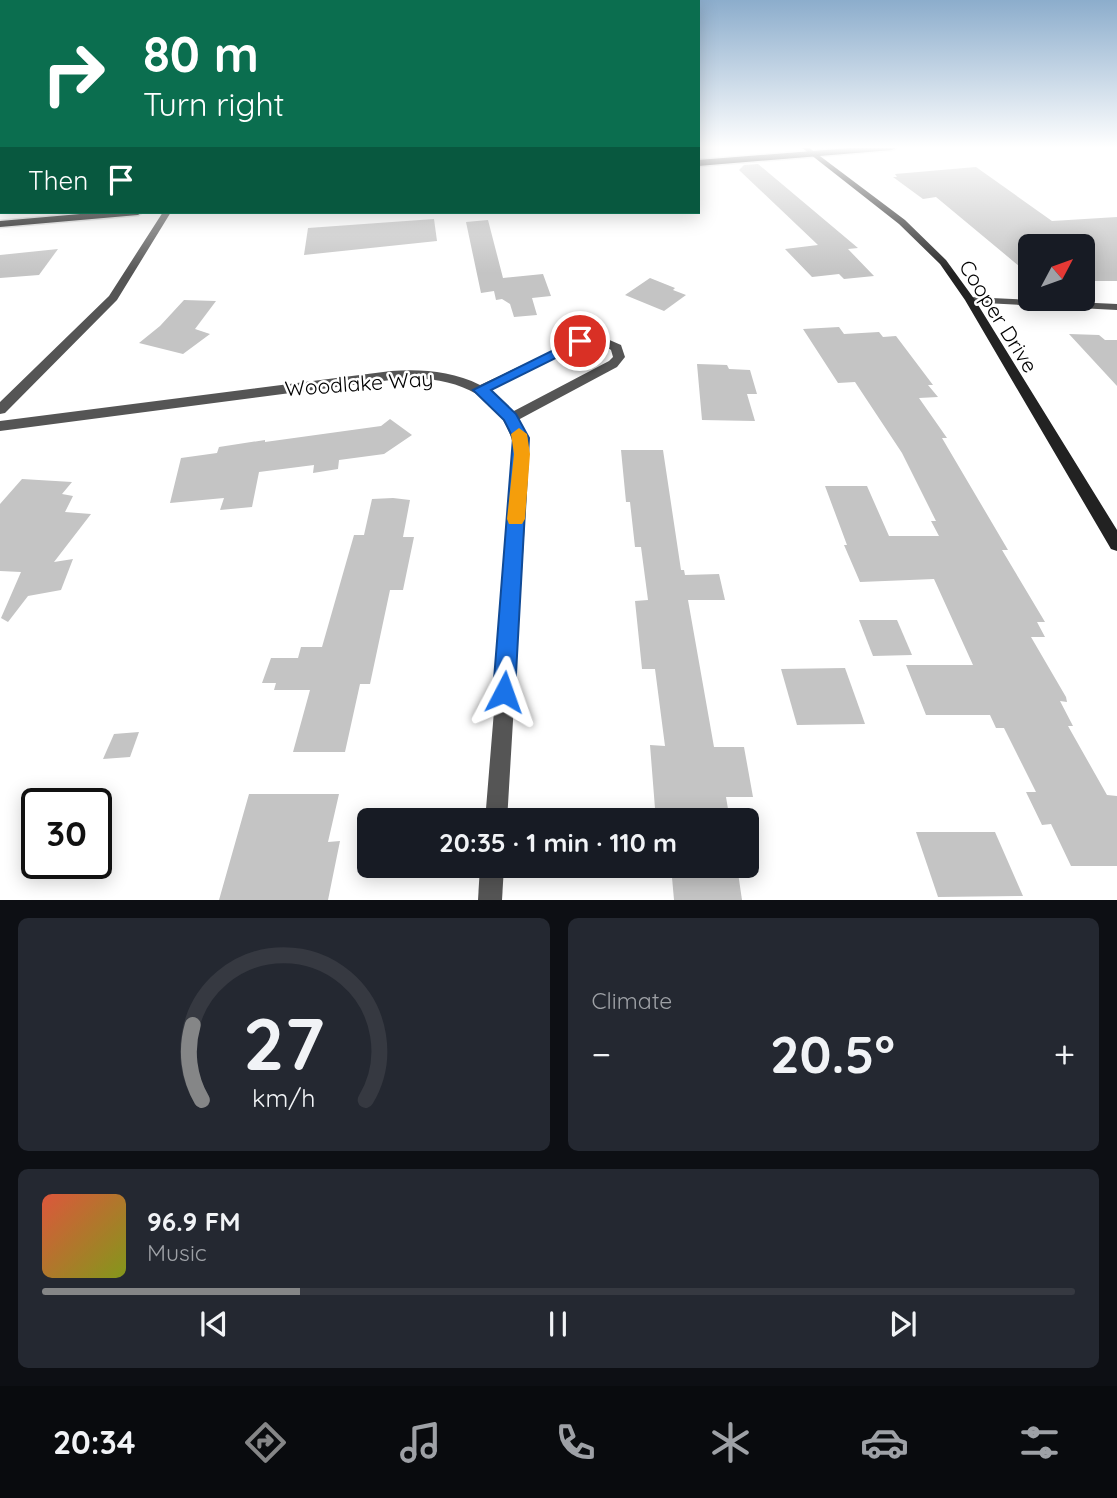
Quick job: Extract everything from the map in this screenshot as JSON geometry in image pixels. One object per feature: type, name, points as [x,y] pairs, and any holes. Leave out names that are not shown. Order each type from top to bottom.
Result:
[{"type":"main road","points":[[0,224],[115,214]]},
{"type":"street","name":"Cooper Drive","points":[[859,189],[902,222],[943,262],[970,300],[1117,544]]},
{"type":"street","points":[[0,410],[113,298],[166,214]]},
{"type":"street","points":[[970,300],[1117,307]]},
{"type":"street","points":[[480,390],[580,341],[605,341],[617,348],[618,357],[613,364],[511,418]]},
{"type":"street","name":"Woodlake Way","points":[[0,426],[244,393],[398,376],[434,375],[480,390],[499,404],[511,418],[521,438],[522,454],[496,808]]},
{"type":"street","points":[[490,900],[491,878]]},
{"type":"building","points":[[759,189],[788,189],[858,248],[848,249],[874,276],[844,279],[839,274],[812,277],[785,249],[818,245]]},
{"type":"building","points":[[909,189],[1007,189],[1052,221],[1117,217],[1117,281],[1096,281],[1096,234],[1018,234],[1018,265],[936,197],[923,199]]},
{"type":"building","points":[[434,219],[437,241],[304,255],[308,228]]},
{"type":"building","points":[[488,220],[503,278],[543,274],[551,296],[532,298],[537,315],[514,317],[510,304],[502,299],[496,300],[494,291],[481,293],[466,222]]},
{"type":"building","points":[[58,249],[39,275],[0,278],[0,255]]},
{"type":"building","points":[[650,278],[686,295],[664,311],[625,295]]},
{"type":"building","points":[[184,300],[216,301],[195,329],[210,334],[183,354],[139,343],[160,326]]},
{"type":"building","points":[[839,327],[844,334],[879,332],[883,337],[896,336],[933,385],[928,385],[938,397],[919,398],[947,438],[942,438],[1008,550],[1002,550],[1045,622],[1037,622],[1045,637],[1031,637],[1066,697],[1067,702],[1060,701],[1073,726],[1068,726],[1107,795],[1117,796],[1117,866],[1071,866],[1051,824],[1042,825],[1026,792],[1036,792],[1004,728],[996,728],[990,715],[926,715],[906,665],[973,665],[934,579],[860,582],[844,545],[847,545],[825,486],[867,486],[889,536],[939,536],[931,521],[936,521],[902,453],[855,382],[838,383],[803,329]]},
{"type":"building","points":[[1069,334],[1099,335],[1105,340],[1117,340],[1117,386]]},
{"type":"building","points":[[697,364],[727,365],[729,369],[750,370],[757,394],[747,394],[755,421],[702,420]]},
{"type":"building","points":[[390,419],[412,435],[384,454],[339,460],[338,469],[313,473],[314,465],[259,472],[252,507],[220,510],[224,498],[170,503],[181,458],[217,453],[219,447],[381,426]]},
{"type":"building","points":[[621,450],[663,450],[681,570],[684,570],[685,575],[719,574],[725,600],[688,600],[714,747],[744,747],[753,797],[726,797],[728,808],[655,808],[650,745],[665,746],[655,669],[642,669],[635,601],[648,600],[641,547],[635,547],[630,502],[626,502]]},
{"type":"building","points":[[22,479],[72,482],[62,494],[73,496],[65,512],[91,514],[54,562],[73,559],[61,590],[28,596],[8,622],[1,618],[21,572],[0,571],[0,504]]},
{"type":"building","points":[[372,499],[410,500],[403,537],[414,537],[403,590],[390,590],[370,684],[360,684],[345,752],[293,752],[310,690],[274,690],[276,683],[262,683],[271,658],[298,658],[301,647],[322,647],[354,535],[364,535]]},
{"type":"building","points":[[859,620],[897,620],[912,655],[873,656]]},
{"type":"building","points":[[845,668],[865,724],[797,725],[781,669]]},
{"type":"building","points":[[139,732],[130,757],[103,759],[114,734]]},
{"type":"building","points":[[249,794],[339,794],[328,842],[340,841],[328,900],[219,900]]},
{"type":"building","points":[[916,832],[995,832],[1023,896],[938,897]]},
{"type":"building","points":[[672,878],[739,878],[742,900],[674,900]]},
{"type":"slow traffic","points":[[516,519],[522,454],[519,434]]},
{"type":"route","points":[[504,692],[521,438],[511,418],[499,404],[480,390],[580,341]]}]
